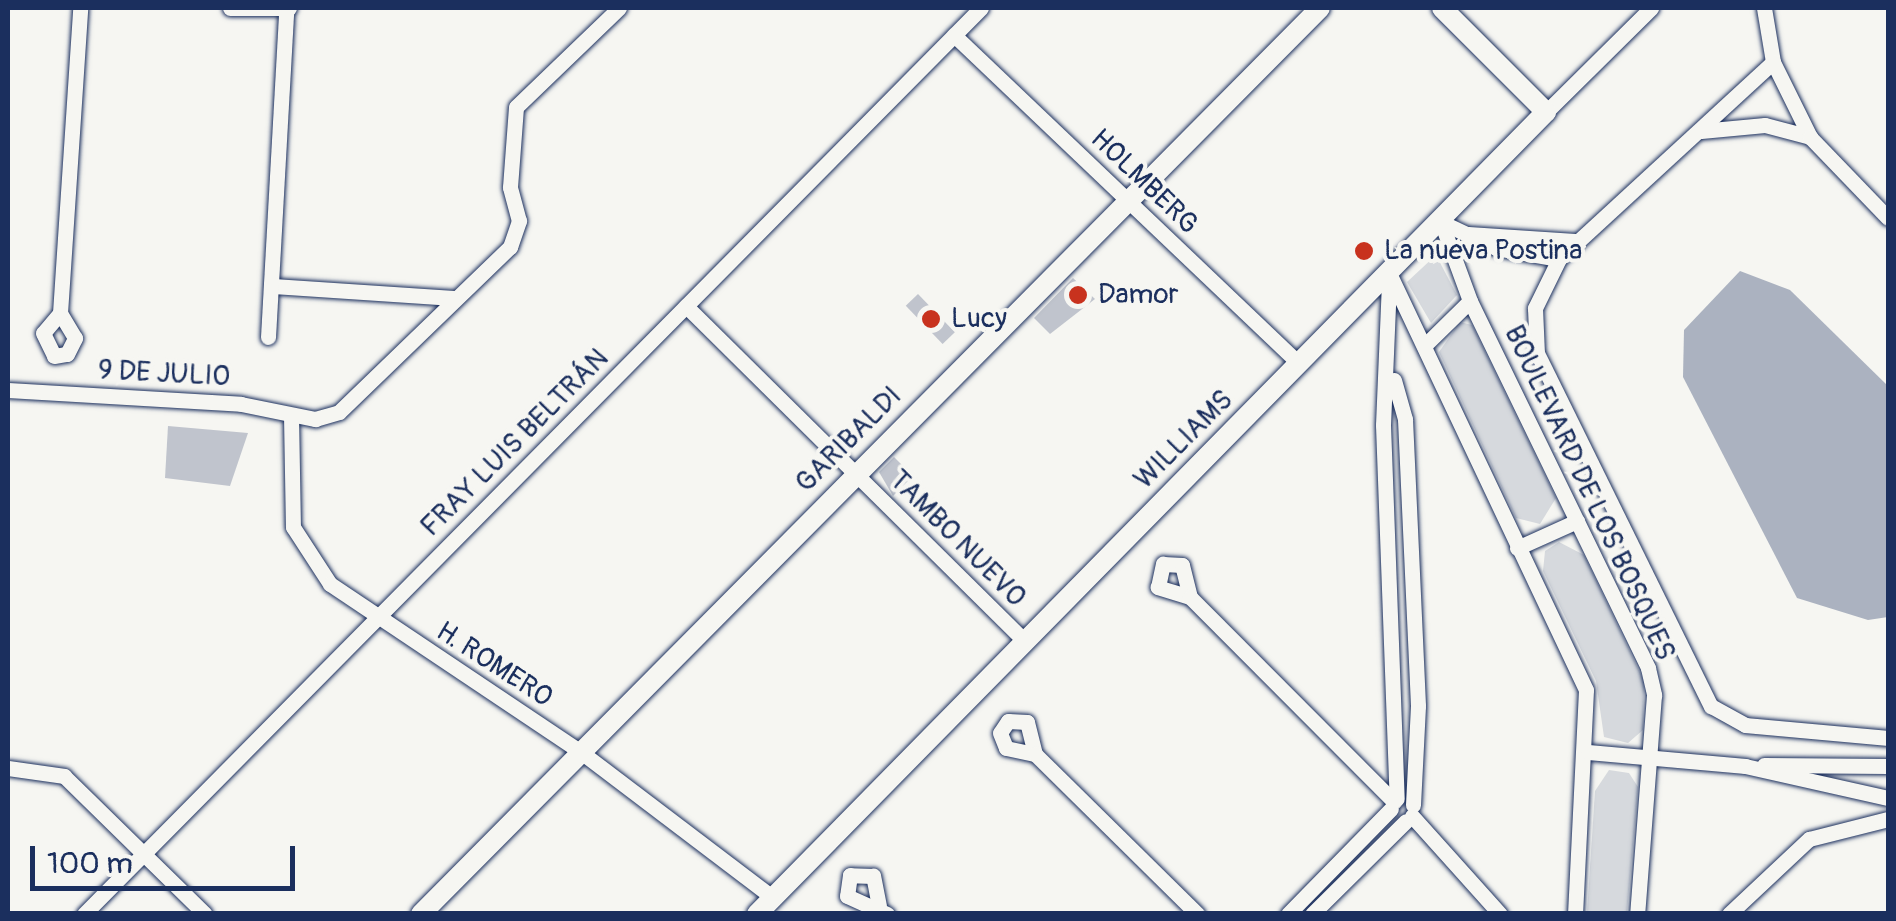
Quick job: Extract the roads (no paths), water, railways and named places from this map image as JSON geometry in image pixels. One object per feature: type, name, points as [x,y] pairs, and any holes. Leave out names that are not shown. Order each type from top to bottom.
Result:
[{"type":"street","points":[[60,313],[80,8]]},
{"type":"street","points":[[230,8],[287,9],[268,336]]},
{"type":"street","points":[[273,286],[454,298],[517,233],[510,187],[516,106],[619,8]]},
{"type":"street","name":"FRAY LUIS BELTRÁN","points":[[84,914],[981,8]]},
{"type":"street","name":"GARIBALDI","points":[[420,914],[1320,8]]},
{"type":"street","points":[[1442,8],[1546,112]]},
{"type":"street","name":"WILLIAMS","points":[[757,914],[1022,640],[1650,8]]},
{"type":"street","points":[[1764,8],[1773,62],[1810,137],[1888,218]]},
{"type":"street","name":"HOLMBERG","points":[[954,36],[1299,364]]},
{"type":"street","points":[[1773,62],[1558,258],[1535,308],[1537,353],[1699,689],[1745,725],[1888,738]]},
{"type":"street","points":[[1700,131],[1765,125],[1810,137]]},
{"type":"street","points":[[1441,222],[1496,248],[1558,258]]},
{"type":"street","name":"BOULEVARD DE LOS BOSQUES","points":[[1441,222],[1470,301],[1648,668],[1649,756],[1637,914]]},
{"type":"street","points":[[1468,234],[1576,240]]},
{"type":"street","points":[[1389,273],[1586,690],[1588,752],[1575,914]]},
{"type":"street","points":[[1312,914],[1402,809],[1383,425],[1391,371],[1389,273]]},
{"type":"street","name":"9 DE JULIO","points":[[8,390],[241,404],[315,419],[348,406],[454,298]]},
{"type":"street","points":[[1424,346],[1470,301]]},
{"type":"street","name":"TAMBO NUEVO","points":[[686,306],[1022,640]]},
{"type":"street","name":"H. ROMERO","points":[[291,416],[294,527],[322,575],[376,618],[581,752],[773,898]]},
{"type":"street","points":[[1516,548],[1577,521]]},
{"type":"street","points":[[1190,597],[1402,809],[1493,911]]},
{"type":"street","points":[[1588,752],[1745,766],[1888,766]]},
{"type":"street","points":[[1035,754],[1197,914]]},
{"type":"street","points":[[1745,766],[1888,798]]},
{"type":"street","points":[[8,768],[64,776],[205,914]]},
{"type":"street","points":[[1288,914],[1402,809]]},
{"type":"street","points":[[1730,914],[1809,839],[1888,819]]},
{"type":"place","name":"La nueva Postina","points":[[1364,251]]},
{"type":"place","name":"Damor","points":[[1078,295]]},
{"type":"place","name":"Lucy","points":[[931,319]]}]
